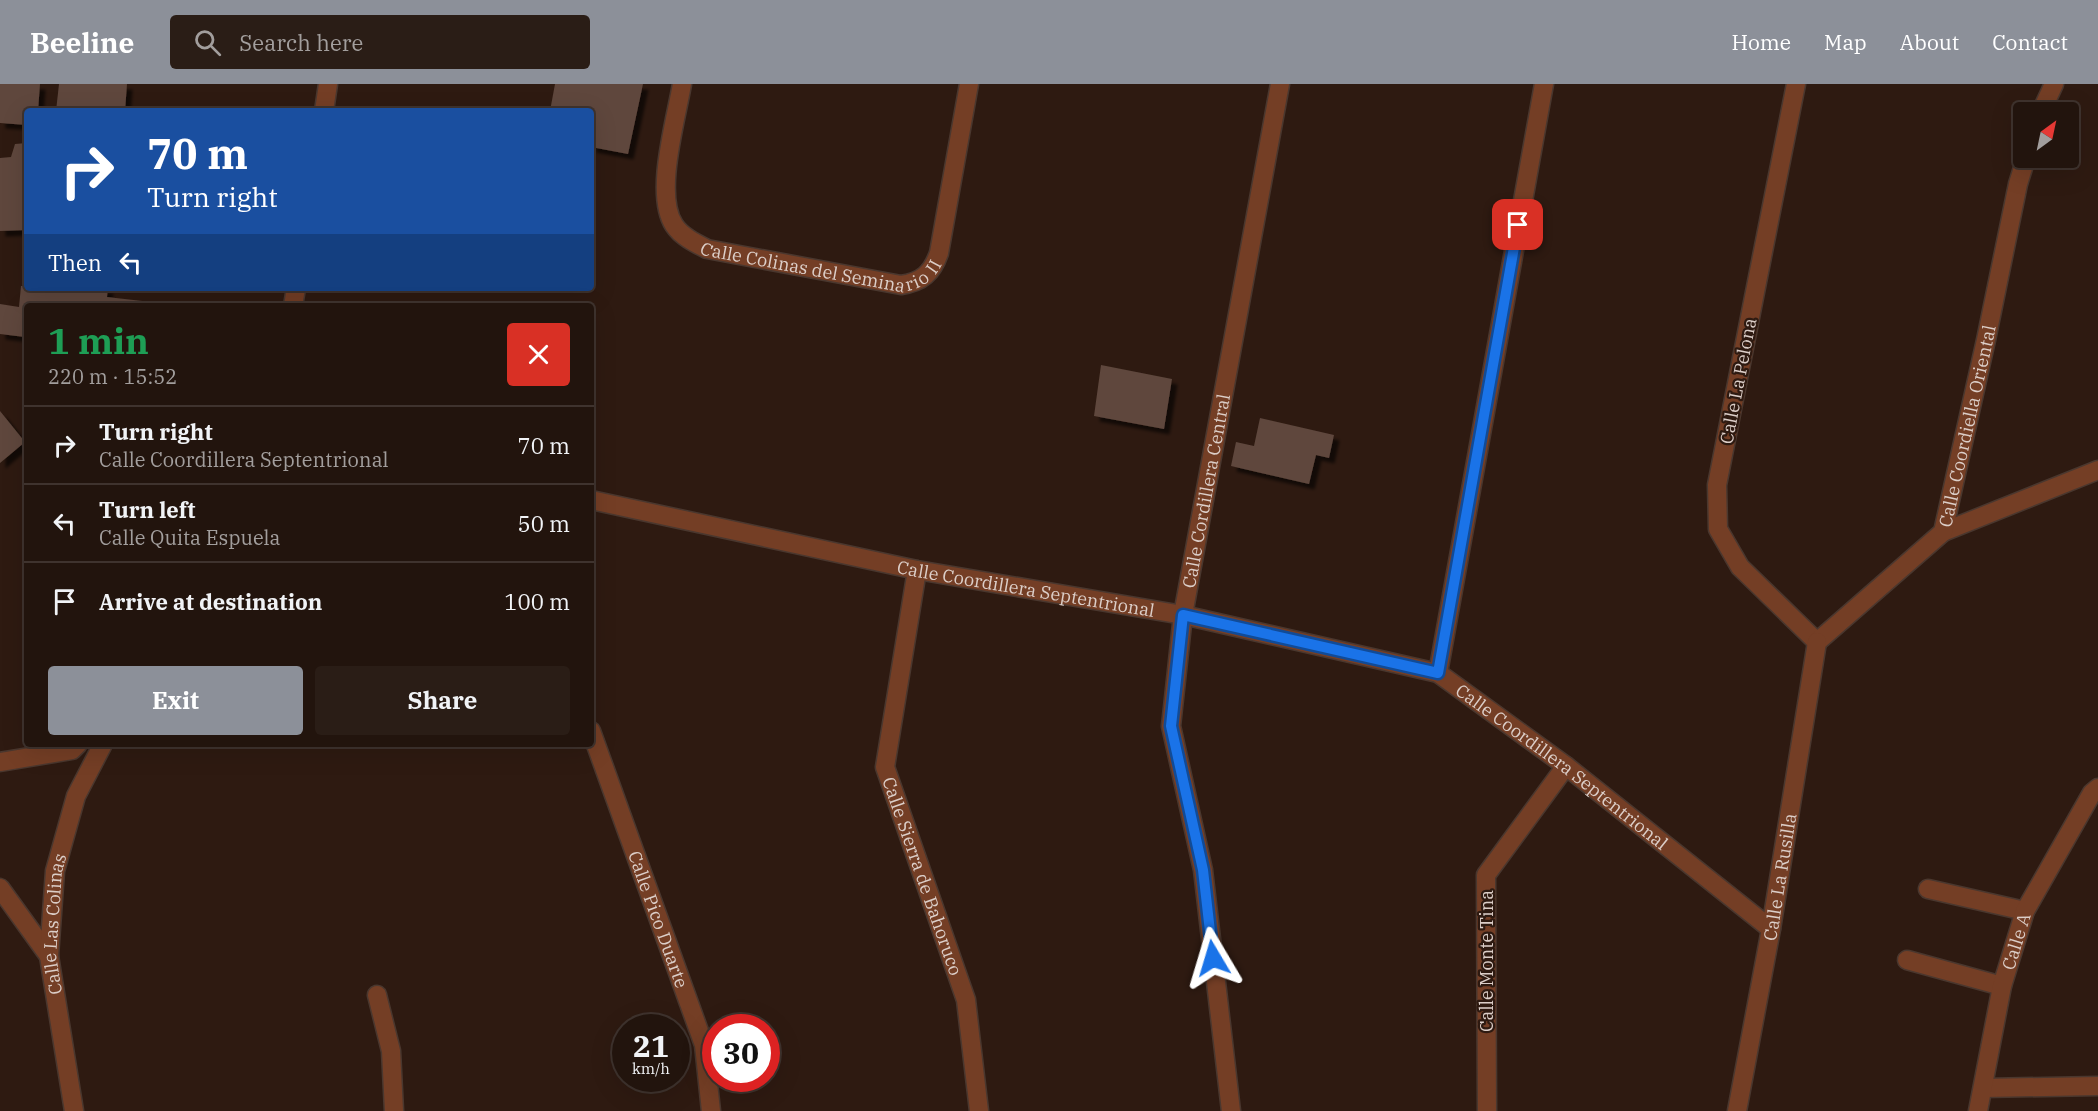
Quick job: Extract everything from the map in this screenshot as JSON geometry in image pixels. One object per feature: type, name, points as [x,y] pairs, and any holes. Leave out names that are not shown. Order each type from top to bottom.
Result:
[{"type":"street","points":[[324,108],[328,84]]},
{"type":"street","name":"Calle Colinas del Seminario II","points":[[682,84],[664,190],[666,209],[674,226],[690,240],[707,249],[901,285],[914,283],[926,276],[935,266],[969,84]]},
{"type":"street","name":"Calle Cordillera Central","points":[[1232,1111],[1203,870],[1171,726],[1183,615],[1280,84]]},
{"type":"street","points":[[1438,673],[1544,84]]},
{"type":"street","name":"Calle La Pelona","points":[[1796,84],[1717,485],[1718,529],[1740,567],[1818,642]]},
{"type":"street","points":[[2046,102],[2054,84]]},
{"type":"street","name":"Calle Coordiella Oriental","points":[[1818,642],[1943,532],[2023,168]]},
{"type":"street","points":[[1943,532],[2098,470]]},
{"type":"street","name":"Calle Coordillera Septentrional","points":[[594,501],[917,570],[1183,615],[1438,673],[1566,766],[1771,929]]},
{"type":"street","name":"Calle Sierra de Bahoruco","points":[[917,570],[885,767],[966,1000],[979,1111]]},
{"type":"street","name":"Calle La Rusilla","points":[[1737,1111],[1771,929],[1818,642]]},
{"type":"street","name":"Calle Pico Duarte","points":[[594,739],[704,1045],[711,1111]]},
{"type":"street","points":[[0,762],[72,750],[75,747]]},
{"type":"street","name":"Calle Las Colinas","points":[[74,1111],[50,957],[54,871],[76,796],[101,747]]},
{"type":"street","name":"Calle Monte Tina","points":[[1487,1111],[1486,875],[1566,766]]},
{"type":"street","name":"Calle A","points":[[1978,1111],[2002,986],[2025,911],[2092,793],[2098,788]]},
{"type":"street","points":[[0,888],[50,957]]},
{"type":"street","points":[[1928,889],[2025,911]]},
{"type":"street","points":[[1907,960],[2002,986]]},
{"type":"street","points":[[377,995],[391,1051],[394,1111]]},
{"type":"street","points":[[1983,1088],[2098,1086]]},
{"type":"building","points":[[0,84],[40,84],[38,108],[24,108],[24,125],[0,123]]},
{"type":"building","points":[[59,84],[127,84],[125,108],[56,108]]},
{"type":"building","points":[[555,84],[643,84],[628,154],[594,148],[594,108],[551,108]]},
{"type":"building","points":[[24,143],[24,230],[0,231],[0,158],[11,157],[15,144]]},
{"type":"building","points":[[21,286],[24,286],[24,291],[108,291],[107,297],[160,303],[24,303],[24,337],[0,334],[0,304],[19,307]]},
{"type":"building","points":[[1101,365],[1172,379],[1164,429],[1094,416]]},
{"type":"building","points":[[0,411],[24,443],[0,463]]},
{"type":"building","points":[[1260,418],[1334,435],[1329,458],[1316,455],[1309,484],[1231,466],[1236,442],[1254,446]]},
{"type":"route","points":[[1213,958],[1203,870],[1171,726],[1183,615],[1438,673],[1518,225]]}]
